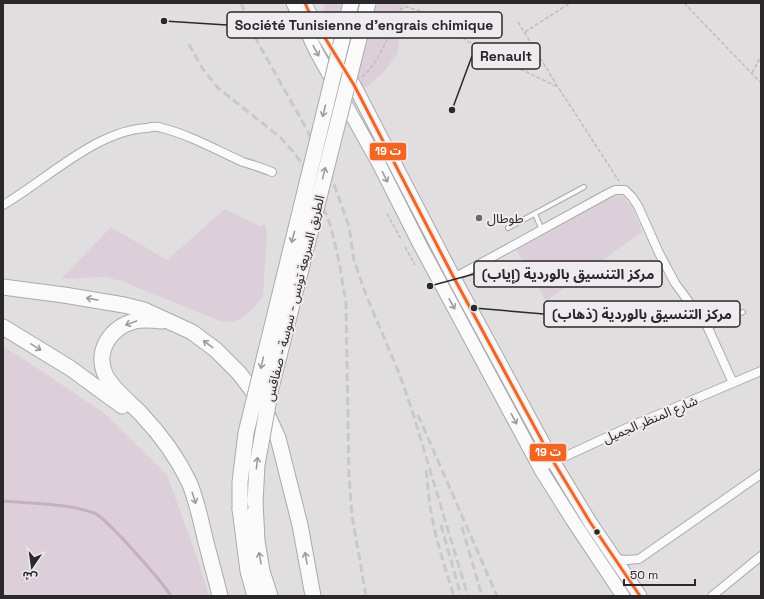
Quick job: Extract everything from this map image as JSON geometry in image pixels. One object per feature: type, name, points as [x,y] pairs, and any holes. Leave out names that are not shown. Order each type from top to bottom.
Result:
[{"type":"highway","name":"الطريق السريعة تونس - سوسة - صفاقس","points":[[255,596],[248,572],[240,509],[240,482],[246,433],[351,3]]},
{"type":"highway","name":"الطريق السريعة تونس - سوسة - صفاقس","points":[[270,596],[262,571],[257,542],[255,502],[256,465],[270,388],[368,3]]},
{"type":"highway","points":[[3,287],[64,294],[144,310],[192,332],[216,350],[239,373],[262,403],[278,438],[300,525],[313,596]]},
{"type":"highway","points":[[169,322],[148,320],[135,321],[117,330],[109,337],[105,345],[102,360],[106,375],[113,385],[142,414],[166,444],[189,483],[199,512],[220,596]]},
{"type":"highway","points":[[3,327],[70,368],[104,392],[166,444]]},
{"type":"main road","points":[[293,3],[317,53],[379,164],[420,245],[540,468],[572,521],[623,596]]},
{"type":"main road","points":[[305,3],[354,85],[454,278],[553,461],[590,522],[640,596]]},
{"type":"street","points":[[3,205],[21,195],[85,150],[113,135],[126,130],[142,128],[160,127],[177,132],[244,162],[272,172]]},
{"type":"street","points":[[454,278],[607,194],[615,190],[625,190],[632,196],[638,206],[659,253],[675,283],[708,328],[733,383]]},
{"type":"street","name":"شارع المنظر الجميل","points":[[540,468],[553,461],[760,372]]},
{"type":"street","points":[[760,372],[761,381]]},
{"type":"street","points":[[616,559],[627,560],[638,558],[761,474]]},
{"type":"street","points":[[712,596],[761,556]]},
{"type":"lane","points":[[508,228],[584,187]]},
{"type":"lane","points":[[535,214],[542,230]]},
{"type":"lane","points":[[708,328],[743,312]]},
{"type":"path","points":[[524,32],[570,3]]},
{"type":"path","points":[[684,3],[761,83]]},
{"type":"path","points":[[354,85],[368,72],[380,54],[400,9],[407,6],[427,13],[482,51],[558,87]]},
{"type":"path","points":[[518,22],[625,190]]},
{"type":"path","points":[[752,73],[761,56]]},
{"type":"path","points":[[387,214],[401,239]]},
{"type":"path","points":[[405,247],[415,265]]},
{"type":"shaded area","points":[[325,3],[410,3],[403,8],[397,54],[384,72],[361,92],[321,20]]},
{"type":"shaded area","points":[[600,196],[623,196],[633,209],[642,232],[546,301],[514,246]]},
{"type":"shaded area","points":[[225,209],[261,227],[265,223],[267,233],[263,296],[256,306],[241,319],[232,322],[220,321],[122,281],[104,277],[61,279],[111,227],[167,260]]},
{"type":"shaded area","points":[[3,347],[16,354],[104,413],[167,475],[198,560],[209,596],[3,596]]},
{"type":"waterway","points":[[3,501],[72,507],[94,513],[122,538],[171,596]]},
{"type":"railway","points":[[241,3],[257,41],[306,128],[335,187],[349,227],[354,260],[366,295],[399,373],[411,407],[468,596]]},
{"type":"railway","points":[[189,44],[202,68],[218,88],[280,137],[294,153],[311,176],[331,227],[346,303],[349,477],[352,516],[366,596]]},
{"type":"railway","points":[[418,415],[497,596]]},
{"type":"railway","points":[[426,470],[430,509],[442,559],[454,596]]},
{"type":"railway","points":[[441,525],[461,596]]},
{"type":"railway","points":[[462,527],[482,596]]},
{"type":"transit line","points":[[305,3],[354,85],[454,278],[553,461],[590,522],[640,596]]},
{"type":"place","name":"Société Tunisienne d'engrais chimique","points":[[164,21]]},
{"type":"place","name":"Renault","points":[[452,110]]},
{"type":"place","name":"طوطال","points":[[479,218]]},
{"type":"place","name":"مركز التنسيق بالوردية (إياب)","points":[[430,286]]},
{"type":"place","name":"مركز التنسيق بالوردية (ذهاب)","points":[[474,308]]}]
